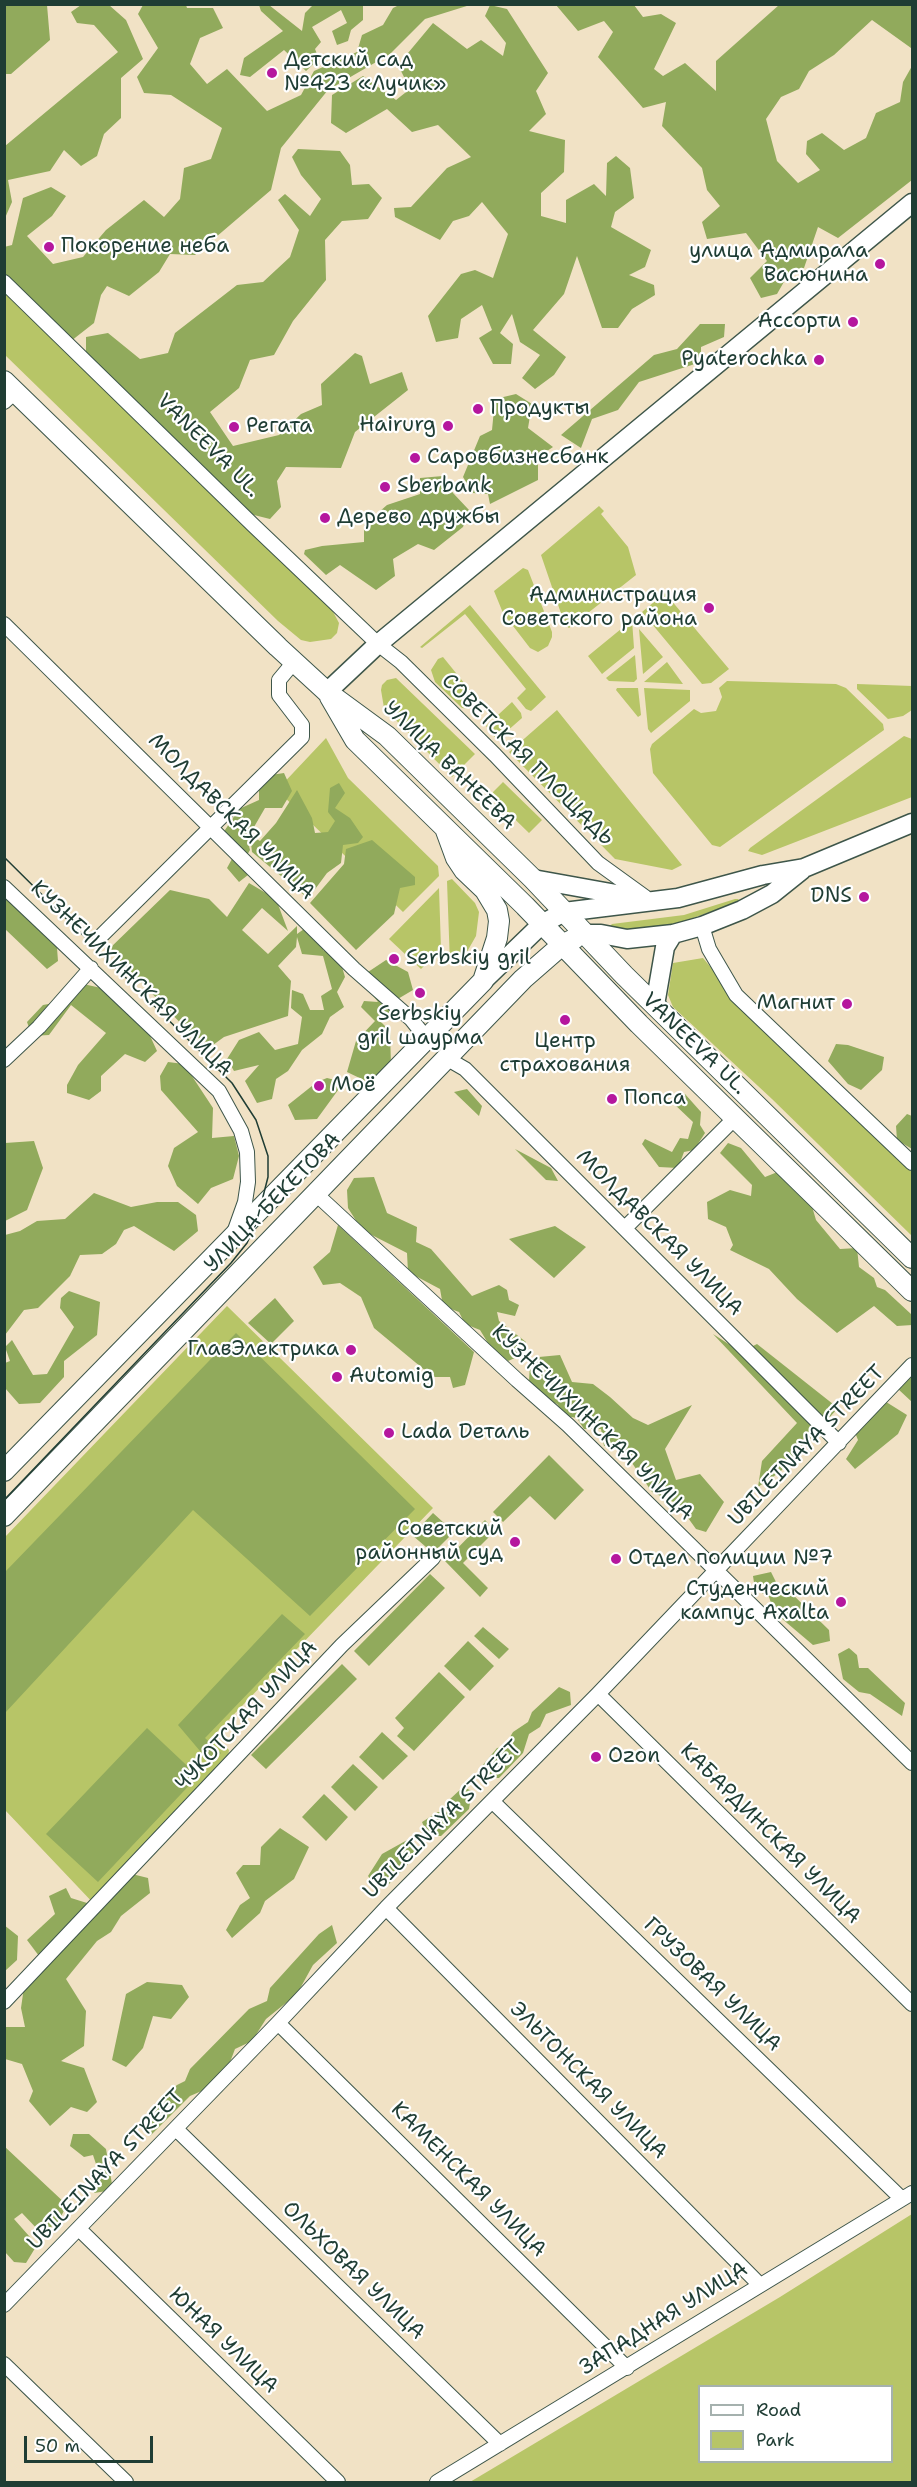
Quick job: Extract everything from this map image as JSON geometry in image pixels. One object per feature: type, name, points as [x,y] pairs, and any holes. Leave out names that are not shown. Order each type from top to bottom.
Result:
[{"type":"main road","points":[[8,392],[327,692],[355,740],[445,828],[456,858],[464,870],[485,890],[497,910],[499,921],[497,938],[483,981]]},
{"type":"main road","name":"УЛИЦА ВАНЕЕВА","points":[[327,692],[387,736],[533,879],[585,934]]},
{"type":"main road","name":"VANEEVA UL.","points":[[445,828],[639,1024],[912,1291]]},
{"type":"main road","name":"VANEEVA UL.","points":[[585,934],[912,1258]]},
{"type":"main road","name":"УЛИЦА БЕКЕТОВА","points":[[4,1516],[531,971],[562,945],[585,934]]},
{"type":"main road","name":"УЛИЦА БЕКЕТОВА","points":[[4,1472],[483,981]]},
{"type":"street","points":[[327,692],[378,644],[912,203]]},
{"type":"street","name":"VANEEVA UL.","points":[[4,282],[378,644]]},
{"type":"street","name":"МОЛДАВСКАЯ УЛИЦА","points":[[4,624],[354,969],[411,1018],[427,1040]]},
{"type":"street","name":"СОВЕТСКАЯ ПЛОЩАДЬ","points":[[378,644],[401,662],[495,755],[598,863],[650,901]]},
{"type":"street","points":[[100,937],[302,737],[302,725],[279,695],[279,680],[294,662]]},
{"type":"street","points":[[564,912],[700,893],[763,875],[804,868],[912,824]]},
{"type":"street","points":[[585,934],[601,934],[627,939],[673,934],[702,926],[742,910],[772,894],[804,868]]},
{"type":"street","points":[[533,879],[650,901]]},
{"type":"street","name":"КУЗНЕЧИХИНСКАЯ УЛИЦА","points":[[4,887],[219,1091],[241,1131],[248,1152],[248,1182],[238,1225],[230,1239]]},
{"type":"street","name":"УЛИЦА БЕКЕТОВА","points":[[483,981],[542,924],[564,912]]},
{"type":"street","points":[[702,926],[709,949],[736,995],[912,1163]]},
{"type":"street","points":[[655,1005],[665,947],[673,934]]},
{"type":"street","points":[[4,1060],[39,1027],[91,968]]},
{"type":"street","name":"МОЛДАВСКАЯ УЛИЦА","points":[[446,1058],[465,1069],[839,1443]]},
{"type":"street","points":[[625,1228],[735,1118]]},
{"type":"street","name":"КУЗНЕЧИХИНСКАЯ УЛИЦА","points":[[316,1194],[516,1380],[568,1425],[715,1572],[912,1763]]},
{"type":"street","name":"UBILEINAYA STREET","points":[[4,2305],[278,2023],[386,1908],[715,1572],[912,1365]]},
{"type":"street","name":"ЧУКОТСКАЯ УЛИЦА","points":[[4,2002],[342,1645],[433,1558]]},
{"type":"street","name":"КАБАРДИНСКАЯ УЛИЦА","points":[[597,1694],[912,2004]]},
{"type":"street","name":"ГРУЗОВАЯ УЛИЦА","points":[[492,1801],[907,2196]]},
{"type":"street","name":"ЭЛЬТОНСКАЯ УЛИЦА","points":[[386,1908],[759,2284]]},
{"type":"street","name":"КАМЕНСКАЯ УЛИЦА","points":[[278,2023],[627,2368]]},
{"type":"street","name":"ОЛЬХОВАЯ УЛИЦА","points":[[176,2129],[500,2444]]},
{"type":"street","name":"ЗАПАДНАЯ УЛИЦА","points":[[437,2482],[907,2196]]},
{"type":"street","name":"ЮНАЯ УЛИЦА","points":[[79,2229],[338,2482]]},
{"type":"street","points":[[4,2364],[126,2482]]},
{"type":"green space","points":[[5,4],[47,5],[50,40],[11,74],[5,74]]},
{"type":"green space","points":[[81,5],[109,5],[126,20],[143,59],[121,78],[121,118],[104,134],[97,156],[81,166],[64,150],[50,171],[8,180],[12,202],[5,218],[5,146],[118,52],[94,25],[77,23],[71,12]]},
{"type":"green space","points":[[143,5],[186,5],[187,8],[213,8],[223,28],[200,38],[190,64],[207,84],[227,69],[267,111],[301,95],[314,71],[357,52],[362,35],[383,25],[393,8],[399,5],[470,5],[425,19],[390,54],[328,90],[281,148],[271,190],[195,255],[170,254],[159,272],[129,296],[107,286],[101,295],[94,323],[71,341],[60,341],[5,293],[4,247],[12,245],[23,198],[51,187],[66,196],[52,216],[27,236],[53,264],[83,257],[106,230],[144,200],[164,217],[180,199],[184,168],[211,159],[222,128],[171,95],[144,93],[137,77],[158,48],[138,14]]},
{"type":"green space","points":[[259,5],[269,5],[302,31],[305,13],[313,5],[363,5],[363,20],[351,30],[348,41],[337,45],[332,31],[347,23],[341,10],[312,27],[321,42],[315,49],[319,59],[306,71],[284,50],[250,77],[240,75],[244,58],[283,31],[261,11]]},
{"type":"green space","points":[[490,5],[507,9],[548,73],[536,91],[546,114],[529,131],[565,140],[564,172],[541,193],[541,216],[566,223],[566,200],[594,184],[606,196],[607,163],[616,156],[630,168],[634,198],[615,212],[611,227],[651,250],[645,267],[629,275],[654,285],[655,295],[632,309],[618,328],[602,328],[577,256],[564,294],[533,330],[566,357],[554,375],[535,389],[522,378],[540,355],[520,342],[512,314],[500,333],[513,344],[511,364],[493,364],[479,338],[492,330],[482,305],[461,319],[458,338],[436,342],[428,316],[461,274],[475,270],[493,278],[508,234],[482,202],[469,216],[453,221],[440,240],[395,217],[394,208],[411,207],[447,168],[471,157],[438,125],[412,132],[387,109],[346,133],[331,123],[332,95],[363,76],[396,100],[410,89],[398,65],[433,23],[467,49],[481,40],[503,56],[506,43],[485,16]]},
{"type":"green space","points":[[556,5],[634,5],[643,17],[661,14],[676,23],[654,69],[663,76],[685,63],[716,91],[716,61],[779,5],[912,5],[911,48],[872,20],[834,55],[809,71],[799,89],[781,97],[766,119],[777,161],[798,183],[820,170],[806,154],[807,141],[822,133],[844,150],[866,138],[876,113],[900,102],[903,82],[912,66],[912,180],[838,238],[818,227],[804,268],[789,273],[777,294],[761,298],[750,278],[767,261],[746,233],[707,239],[702,222],[720,206],[707,190],[702,168],[662,126],[666,102],[643,108],[598,57],[613,32],[604,21],[578,31]]},
{"type":"green space","points":[[298,149],[340,151],[350,165],[352,185],[369,184],[382,198],[368,219],[342,221],[325,240],[326,280],[293,321],[274,355],[250,360],[239,388],[210,412],[233,446],[279,435],[301,414],[322,405],[321,384],[355,353],[362,356],[370,384],[402,372],[408,390],[355,432],[341,468],[286,467],[277,481],[281,507],[270,519],[246,513],[86,356],[86,337],[108,333],[140,359],[168,353],[175,333],[237,285],[263,282],[290,257],[299,230],[278,200],[285,194],[310,216],[321,199],[301,175],[292,157]]},
{"type":"green space","points":[[4,290],[331,608],[339,623],[337,633],[331,639],[310,642],[301,640],[278,621],[5,355]]},
{"type":"green space","points":[[700,324],[725,324],[724,337],[701,347],[701,362],[639,382],[618,410],[592,419],[581,448],[561,435],[654,355],[677,349]]},
{"type":"green space","points":[[516,394],[532,404],[528,428],[553,447],[538,457],[538,480],[490,504],[488,494],[473,493],[463,477],[480,436],[492,430],[495,399]]},
{"type":"green space","points":[[443,476],[453,493],[469,510],[463,527],[434,550],[418,544],[393,559],[395,576],[376,590],[340,565],[326,575],[304,554],[305,550],[322,546],[364,542],[364,525],[387,505],[420,494],[420,478]]},
{"type":"green space","points":[[599,506],[604,511],[601,514],[628,547],[636,575],[569,628],[565,625],[541,555]]},
{"type":"green space","points":[[523,568],[528,570],[552,632],[548,646],[538,652],[530,648],[503,613],[494,591]]},
{"type":"green space","points":[[665,593],[729,669],[711,683],[702,684],[642,612]]},
{"type":"green space","points":[[470,605],[546,697],[531,711],[526,709],[517,698],[526,689],[465,614],[422,648],[420,647]]},
{"type":"green space","points":[[632,620],[634,648],[602,674],[588,656]]},
{"type":"green space","points":[[639,629],[663,657],[643,674]]},
{"type":"green space","points":[[635,655],[637,679],[634,682],[609,681],[606,678]]},
{"type":"green space","points":[[443,657],[482,705],[479,710],[462,708],[435,682],[431,670],[438,659]]},
{"type":"green space","points":[[667,662],[683,684],[644,682]]},
{"type":"green space","points":[[396,678],[475,754],[452,777],[384,708],[382,685],[387,680]]},
{"type":"green space","points":[[727,681],[836,684],[846,688],[883,724],[884,730],[720,847],[712,845],[653,773],[650,749],[652,744],[694,709],[701,713],[716,711],[722,697],[719,688]]},
{"type":"green space","points":[[857,684],[912,686],[912,710],[903,716],[888,719],[857,689]]},
{"type":"green space","points":[[617,688],[638,688],[641,715],[638,717],[616,690]]},
{"type":"green space","points":[[644,688],[690,690],[690,701],[651,733],[648,729]]},
{"type":"green space","points":[[512,702],[521,713],[522,718],[497,740],[486,726]]},
{"type":"green space","points":[[557,710],[682,865],[672,870],[615,859],[509,752]]},
{"type":"green space","points":[[904,736],[912,739],[912,797],[762,855],[748,851],[750,848]]},
{"type":"green space","points":[[326,738],[348,778],[438,866],[439,876],[403,912],[277,790]]},
{"type":"green space","points":[[284,773],[292,791],[282,808],[265,808],[254,827],[246,834],[250,850],[242,864],[248,875],[239,882],[227,868],[233,857],[223,833],[239,809],[259,800],[259,788],[271,775]]},
{"type":"green space","points":[[503,782],[542,820],[529,833],[490,795]]},
{"type":"green space","points":[[339,783],[345,793],[335,808],[350,818],[363,837],[358,843],[343,845],[341,863],[327,873],[310,896],[304,895],[252,852],[250,835],[260,841],[276,823],[297,790],[312,818],[315,833],[328,832],[335,821],[328,812],[330,788]]},
{"type":"green space","points":[[372,840],[415,877],[415,885],[400,888],[394,914],[356,950],[310,903],[344,864],[346,849]]},
{"type":"green space","points":[[452,879],[475,903],[479,912],[476,936],[464,957],[454,966],[450,964],[447,881]]},
{"type":"green space","points":[[249,883],[276,899],[288,931],[262,908],[242,930],[268,954],[297,926],[297,934],[304,929],[322,935],[323,950],[340,960],[345,977],[337,992],[344,1007],[330,1017],[322,1034],[302,1050],[288,1071],[276,1079],[272,1099],[257,1103],[245,1081],[259,1065],[234,1071],[227,1059],[239,1040],[259,1032],[275,1050],[298,1044],[302,1017],[291,1008],[292,990],[303,994],[310,1010],[324,1010],[321,996],[332,989],[323,956],[302,954],[297,937],[296,947],[278,966],[291,981],[288,1016],[224,1037],[213,1045],[192,1035],[109,949],[170,890],[209,899],[227,917]]},
{"type":"green space","points":[[439,888],[441,949],[421,969],[389,939]]},
{"type":"green space","points":[[4,891],[40,922],[57,948],[58,961],[47,969],[5,929]]},
{"type":"green space","points":[[735,899],[740,901],[685,921],[661,927],[613,931],[608,928],[612,924],[684,915]]},
{"type":"green space","points":[[703,958],[769,1037],[912,1172],[912,1236],[772,1099],[673,1007],[668,995],[673,963]]},
{"type":"green space","points":[[386,960],[408,972],[413,990],[391,1003],[389,1015],[380,1021],[390,1031],[391,1066],[370,1083],[347,1072],[356,1041],[375,1021],[361,1007],[364,1001],[378,1002],[365,985],[368,972]]},
{"type":"green space","points":[[83,984],[124,993],[146,1027],[157,1051],[145,1062],[125,1054],[101,1076],[101,1091],[89,1100],[67,1093],[67,1085],[78,1065],[106,1033],[71,1005],[49,1035],[32,1036],[27,1022],[43,1005],[54,1003],[62,989]]},
{"type":"green space","points":[[836,1044],[848,1045],[884,1057],[882,1070],[861,1090],[848,1084],[828,1061]]},
{"type":"green space","points":[[168,1062],[184,1064],[213,1108],[212,1138],[234,1136],[239,1156],[233,1179],[211,1188],[198,1204],[177,1186],[168,1166],[174,1148],[198,1132],[161,1090],[160,1076]]},
{"type":"green space","points":[[327,1078],[339,1081],[341,1086],[317,1119],[295,1120],[288,1105],[317,1082]]},
{"type":"green space","points":[[467,1089],[482,1106],[479,1116],[454,1092]]},
{"type":"green space","points":[[685,1094],[701,1112],[700,1125],[705,1133],[694,1150],[684,1152],[678,1168],[659,1167],[642,1144],[645,1139],[672,1152],[680,1138],[688,1139],[693,1122],[672,1102],[672,1095]]},
{"type":"green space","points":[[907,1114],[912,1116],[912,1149],[897,1140],[896,1126]]},
{"type":"green space","points":[[34,1141],[43,1168],[27,1210],[5,1221],[5,1143]]},
{"type":"green space","points":[[728,1143],[741,1148],[765,1177],[780,1171],[811,1203],[816,1220],[840,1249],[857,1248],[859,1267],[874,1278],[877,1287],[885,1290],[911,1314],[912,1325],[897,1326],[874,1306],[837,1333],[797,1299],[769,1269],[730,1250],[733,1245],[726,1227],[708,1219],[707,1202],[730,1190],[751,1196],[752,1185],[720,1153]]},
{"type":"green space","points":[[515,1149],[551,1168],[558,1181],[546,1180]]},
{"type":"green space","points":[[374,1177],[387,1213],[417,1227],[416,1242],[431,1249],[472,1296],[499,1285],[507,1290],[509,1300],[519,1305],[515,1316],[497,1312],[499,1321],[526,1342],[522,1355],[508,1361],[491,1348],[480,1330],[465,1324],[459,1312],[443,1306],[440,1289],[408,1272],[407,1253],[362,1230],[348,1208],[347,1190],[354,1178]]},
{"type":"green space","points":[[94,1193],[131,1207],[157,1202],[178,1202],[196,1215],[198,1231],[174,1251],[134,1226],[124,1230],[116,1244],[102,1254],[80,1255],[70,1276],[38,1308],[24,1310],[5,1335],[5,1235],[20,1231],[37,1221],[65,1219]]},
{"type":"green space","points":[[338,1225],[474,1352],[465,1385],[453,1388],[450,1377],[433,1377],[374,1328],[361,1297],[340,1283],[323,1285],[313,1267],[330,1252]]},
{"type":"green space","points":[[555,1226],[586,1247],[554,1278],[509,1239]]},
{"type":"green space","points":[[69,1291],[100,1302],[97,1335],[64,1361],[64,1377],[40,1403],[19,1404],[5,1388],[5,1363],[10,1361],[5,1347],[12,1340],[33,1375],[47,1374],[74,1327],[60,1308],[61,1298]]},
{"type":"green space","points":[[275,1298],[294,1321],[271,1344],[248,1323]]},
{"type":"green space","points":[[227,1306],[433,1508],[214,1735],[229,1750],[228,1757],[96,1906],[5,1810],[5,1537]]},
{"type":"green space","points":[[236,1333],[415,1509],[310,1616],[193,1510],[5,1713],[5,1572]]},
{"type":"green space","points":[[713,1334],[741,1352],[757,1344],[838,1408],[780,1472],[758,1487],[762,1461],[797,1423]]},
{"type":"green space","points":[[560,1355],[572,1382],[593,1384],[633,1418],[648,1425],[692,1405],[665,1449],[676,1480],[700,1474],[724,1502],[706,1532],[696,1529],[678,1504],[652,1492],[621,1447],[604,1446],[601,1429],[584,1429],[577,1418],[566,1416],[557,1404],[541,1398],[529,1381],[530,1364],[539,1357]]},
{"type":"green space","points":[[912,1374],[912,1402],[898,1389]]},
{"type":"green space","points":[[883,1400],[907,1415],[898,1434],[855,1469],[846,1459],[858,1440],[854,1430]]},
{"type":"green space","points":[[549,1455],[584,1490],[555,1520],[530,1496],[503,1522],[493,1512]]},
{"type":"green space","points":[[433,1513],[454,1532],[433,1553],[412,1535]]},
{"type":"green space","points":[[485,1520],[495,1531],[463,1563],[488,1588],[480,1597],[445,1561]]},
{"type":"green space","points":[[771,1572],[779,1588],[786,1588],[829,1630],[830,1641],[813,1645],[774,1612],[769,1597],[755,1589],[753,1576]]},
{"type":"green space","points":[[430,1574],[445,1588],[369,1666],[354,1651]]},
{"type":"green space","points":[[282,1614],[305,1634],[205,1738],[221,1753],[211,1764],[178,1725]]},
{"type":"green space","points":[[483,1627],[509,1649],[499,1659],[474,1636]]},
{"type":"green space","points":[[468,1641],[494,1666],[470,1691],[444,1666]]},
{"type":"green space","points":[[849,1648],[857,1655],[859,1668],[868,1668],[905,1703],[902,1716],[870,1694],[859,1692],[843,1679],[838,1654]]},
{"type":"green space","points":[[342,1664],[357,1679],[266,1769],[251,1755]]},
{"type":"green space","points":[[439,1672],[465,1697],[414,1751],[397,1736],[404,1728],[395,1718]]},
{"type":"green space","points":[[559,1687],[570,1692],[571,1705],[546,1714],[540,1727],[529,1734],[523,1753],[499,1778],[487,1778],[482,1766],[497,1748],[504,1747],[513,1732],[528,1722],[532,1712]]},
{"type":"green space","points":[[147,1728],[198,1776],[98,1882],[46,1834]]},
{"type":"green space","points":[[382,1732],[408,1756],[383,1780],[359,1757]]},
{"type":"green space","points":[[353,1764],[378,1787],[355,1811],[331,1787]]},
{"type":"green space","points":[[463,1787],[472,1791],[469,1809],[441,1836],[428,1836],[422,1822],[438,1812],[451,1813],[449,1800]]},
{"type":"green space","points":[[324,1794],[348,1817],[326,1841],[302,1817]]},
{"type":"green space","points":[[280,1828],[309,1847],[294,1879],[265,1901],[260,1913],[232,1938],[226,1930],[240,1905],[250,1898],[236,1873],[243,1865],[260,1865],[261,1847]]},
{"type":"green space","points":[[409,1839],[415,1848],[415,1857],[389,1884],[377,1887],[368,1876],[382,1854]]},
{"type":"green space","points":[[124,1872],[148,1878],[150,1893],[121,1916],[111,1932],[97,1941],[66,1979],[86,2011],[84,2046],[61,2061],[84,2068],[97,2102],[87,2112],[71,2107],[50,2126],[29,2101],[33,2091],[22,2064],[5,2059],[4,2027],[25,2027],[21,2008],[24,1987],[39,1956],[27,1940],[55,1914],[49,1896],[66,1888],[71,1898],[87,1903]]},
{"type":"green space","points":[[4,1925],[18,1936],[17,1960],[5,1971]]},
{"type":"green space","points":[[332,1925],[337,1943],[313,1965],[297,1994],[266,2019],[252,2041],[235,2049],[227,2070],[211,2087],[190,2096],[150,2136],[145,2131],[159,2101],[185,2081],[190,2069],[249,2009],[267,2001],[270,1988],[319,1934]]},
{"type":"green space","points":[[147,1982],[182,1985],[189,1997],[171,2019],[153,2016],[143,2048],[126,2067],[112,2060],[126,1994]]},
{"type":"green space","points":[[73,2134],[89,2134],[106,2149],[113,2190],[94,2193],[98,2170],[93,2155],[84,2157],[70,2146]]},
{"type":"green space","points":[[4,2146],[67,2205],[57,2224],[40,2232],[22,2213],[14,2219],[37,2245],[26,2263],[14,2262],[5,2252]]},
{"type":"green space","points":[[912,2214],[912,2482],[470,2482],[780,2297]]},
{"type":"tram line","points":[[4,857],[232,1083],[256,1120],[268,1156],[268,1177],[256,1224],[247,1243],[231,1263],[4,1500]]},
{"type":"place","name":"Детский сад №423 «Лучик»","points":[[272,73]]},
{"type":"place","name":"Покорение неба","points":[[49,247]]},
{"type":"place","name":"улица Адмирала Васюнина","points":[[880,264]]},
{"type":"place","name":"Ассорти","points":[[853,322]]},
{"type":"place","name":"Pyaterochka","points":[[819,360]]},
{"type":"place","name":"Продукты","points":[[478,409]]},
{"type":"place","name":"Hairurg","points":[[448,426]]},
{"type":"place","name":"Регата","points":[[234,427]]},
{"type":"place","name":"Саровбизнесбанк","points":[[415,458]]},
{"type":"place","name":"Sberbank","points":[[385,487]]},
{"type":"place","name":"Дерево дружбы","points":[[325,518]]},
{"type":"place","name":"Администрация Советского района","points":[[709,608]]},
{"type":"place","name":"DNS","points":[[864,897]]},
{"type":"place","name":"Serbskiy gril","points":[[394,959]]},
{"type":"place","name":"Serbskiy gril шаурма","points":[[420,993]]},
{"type":"place","name":"Магнит","points":[[847,1004]]},
{"type":"place","name":"Центр страхования","points":[[565,1020]]},
{"type":"place","name":"Моё","points":[[319,1086]]},
{"type":"place","name":"Попса","points":[[612,1099]]},
{"type":"place","name":"ГлавЭлектрика","points":[[351,1350]]},
{"type":"place","name":"Automig","points":[[337,1377]]},
{"type":"place","name":"Lada Dеталь","points":[[389,1433]]},
{"type":"place","name":"Советский районный суд","points":[[515,1542]]},
{"type":"place","name":"Отдел полиции №7","points":[[616,1559]]},
{"type":"place","name":"Студенческий кампус Axalta","points":[[841,1602]]},
{"type":"place","name":"Ozon","points":[[596,1757]]}]
